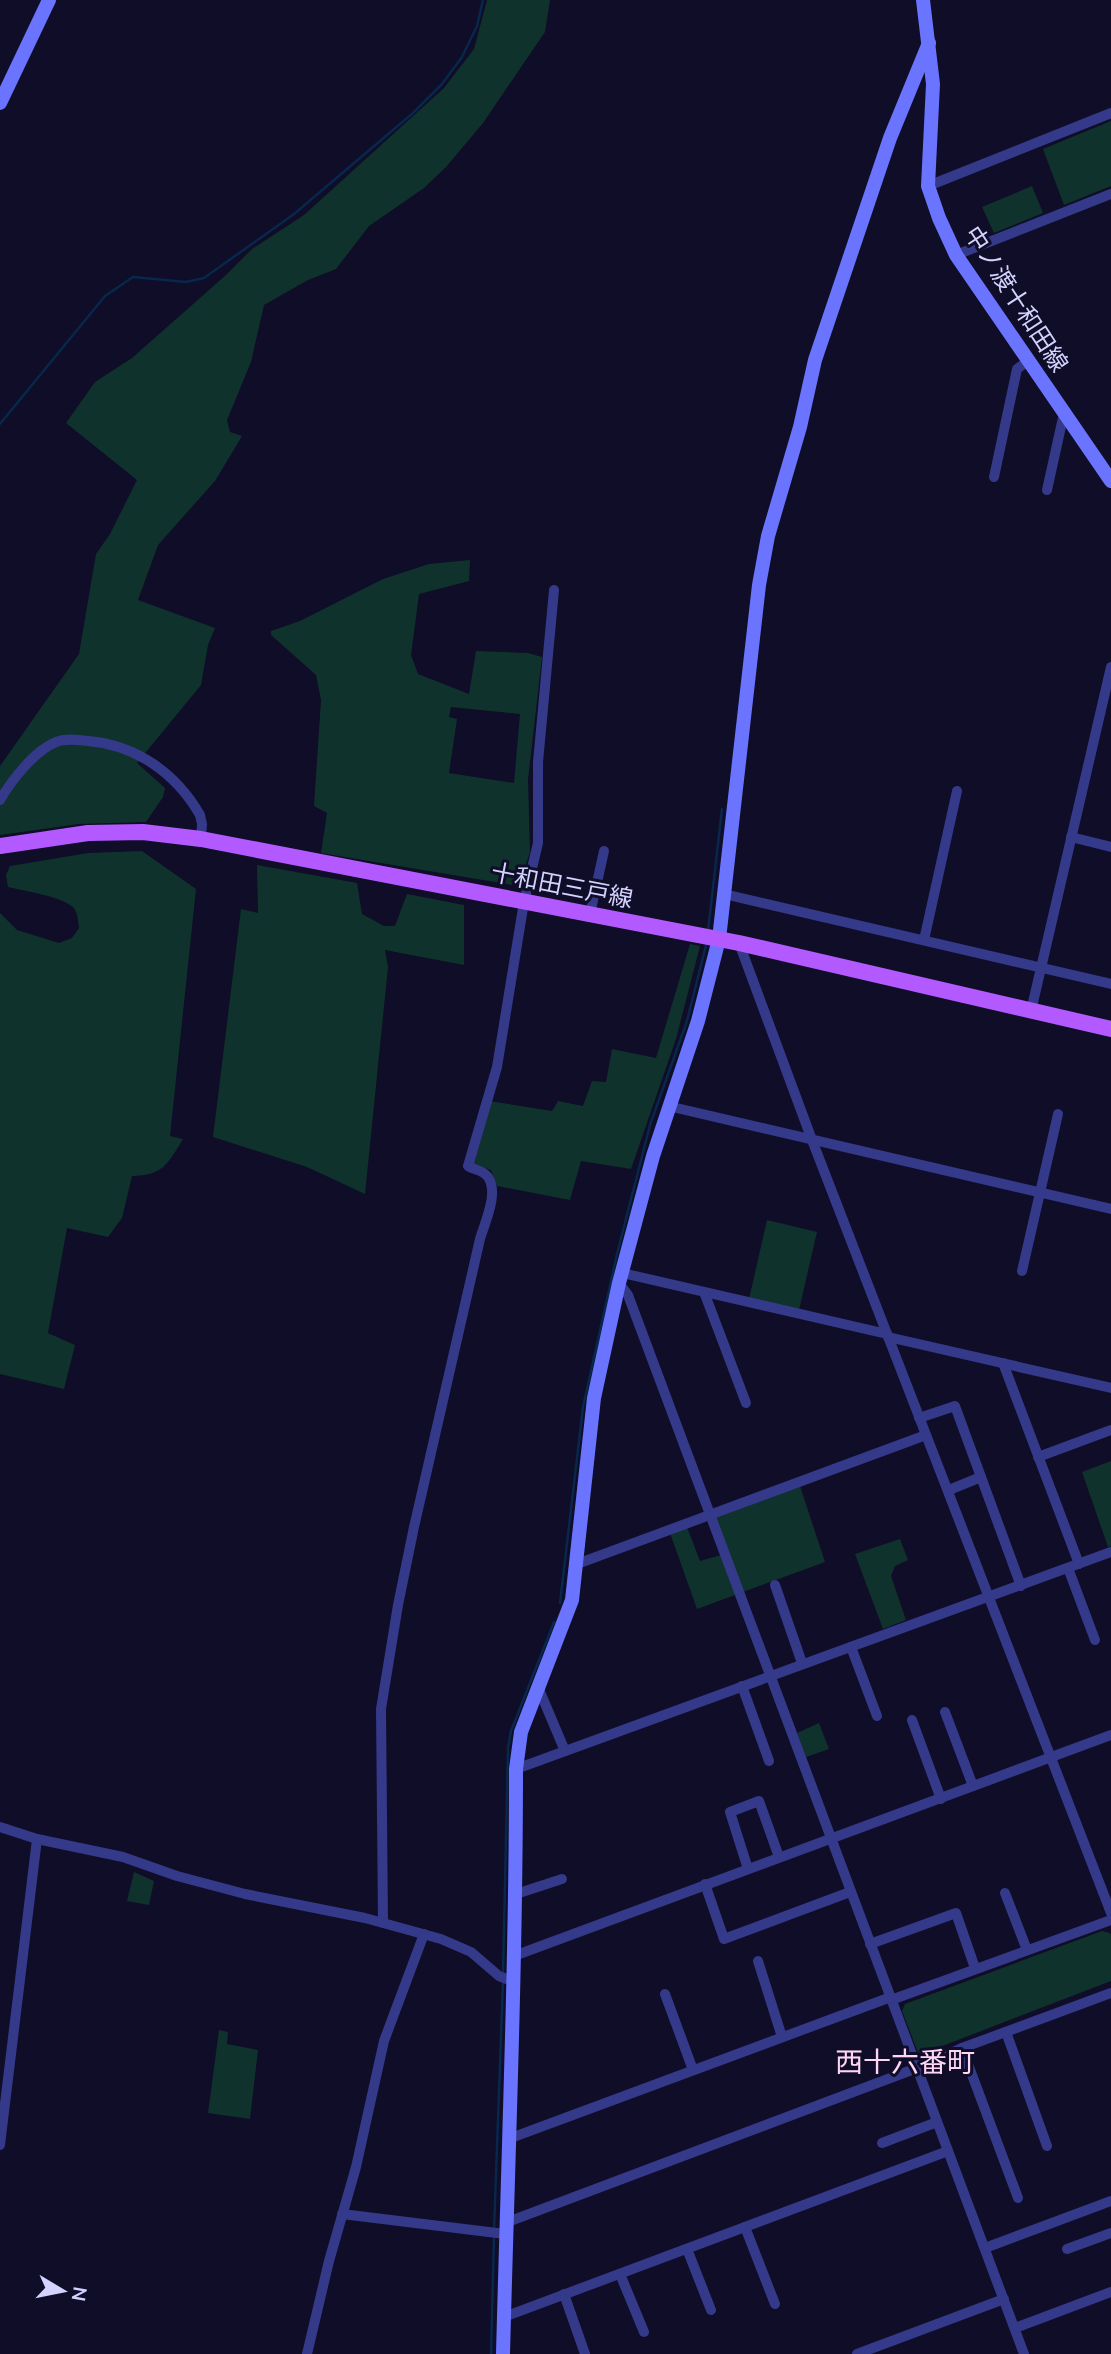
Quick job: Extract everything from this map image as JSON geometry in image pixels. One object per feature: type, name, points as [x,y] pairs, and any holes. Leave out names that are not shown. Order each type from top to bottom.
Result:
[{"type":"main road","name":"十和田三戸線","points":[[0,846],[88,833],[143,832],[201,839],[739,943],[1111,1029]]},
{"type":"street","points":[[0,103],[49,0]]},
{"type":"street","name":"中ノ渡十和田線","points":[[923,0],[933,84],[928,187],[939,218],[956,255],[1111,481]]},
{"type":"street","points":[[503,2354],[504,2317],[499,2231],[508,2139],[507,1978],[514,1956],[516,1769],[521,1732],[568,1614],[577,1564],[592,1411],[621,1278],[643,1189],[698,1021],[719,939],[759,585],[768,536],[837,290],[890,138],[929,43]]},
{"type":"street","points":[[928,187],[1111,113]]},
{"type":"street","points":[[956,255],[1111,194]]},
{"type":"street","points":[[993,477],[1017,369],[1028,360]]},
{"type":"street","points":[[1046,489],[1064,413]]},
{"type":"street","points":[[383,1923],[382,1709],[412,1540],[490,1203],[491,1189],[488,1178],[468,1166],[498,1067],[524,901],[538,843],[538,762],[554,590]]},
{"type":"street","points":[[1031,1011],[1071,837],[1106,703],[1111,667]]},
{"type":"street","points":[[0,800],[8,786],[26,766],[56,742],[69,739],[104,743],[145,757],[165,772],[200,816],[201,839]]},
{"type":"street","points":[[925,940],[957,791]]},
{"type":"street","points":[[1071,837],[1111,846]]},
{"type":"street","points":[[590,914],[604,851]]},
{"type":"street","points":[[724,894],[1111,984]]},
{"type":"street","points":[[739,943],[1111,1913]]},
{"type":"street","points":[[668,1106],[1111,1209]]},
{"type":"street","points":[[1022,1271],[1058,1114]]},
{"type":"street","points":[[621,1278],[704,1292],[1111,1388]]},
{"type":"street","points":[[621,1278],[1024,2354]]},
{"type":"street","points":[[704,1292],[746,1403]]},
{"type":"street","points":[[1003,1363],[1079,1564]]},
{"type":"street","points":[[919,1418],[955,1406],[1021,1586]]},
{"type":"street","points":[[1038,1457],[1111,1430]]},
{"type":"street","points":[[577,1564],[926,1435]]},
{"type":"street","points":[[949,1490],[982,1477]]},
{"type":"street","points":[[516,1769],[1111,1552]]},
{"type":"street","points":[[1068,1568],[1095,1640]]},
{"type":"street","points":[[775,1585],[802,1663]]},
{"type":"street","points":[[851,1647],[877,1716]]},
{"type":"street","points":[[742,1686],[769,1761]]},
{"type":"street","points":[[538,1687],[565,1751]]},
{"type":"street","points":[[945,1712],[973,1786]]},
{"type":"street","points":[[912,1720],[941,1799]]},
{"type":"street","points":[[514,1956],[1111,1735]]},
{"type":"street","points":[[748,1869],[730,1812],[759,1801],[779,1857]]},
{"type":"street","points":[[0,1827],[37,1839],[123,1857],[177,1876],[245,1894],[383,1923],[452,1942],[507,1978]]},
{"type":"street","points":[[0,2145],[37,1839]]},
{"type":"street","points":[[516,1894],[562,1879]]},
{"type":"street","points":[[705,1884],[723,1939],[850,1892]]},
{"type":"street","points":[[1005,1893],[1027,1950]]},
{"type":"street","points":[[870,1944],[956,1913],[975,1968]]},
{"type":"street","points":[[508,2139],[782,2037],[1111,1920]]},
{"type":"street","points":[[307,2354],[356,2167],[384,2041],[424,1934]]},
{"type":"street","points":[[758,1961],[782,2037]]},
{"type":"street","points":[[342,2214],[499,2231],[962,2048],[1111,1993]]},
{"type":"street","points":[[665,1994],[693,2070]]},
{"type":"street","points":[[1006,2032],[1046,2146]]},
{"type":"street","points":[[962,2048],[1018,2197]]},
{"type":"street","points":[[882,2143],[937,2123]]},
{"type":"street","points":[[504,2317],[947,2151]]},
{"type":"street","points":[[985,2249],[1111,2201]]},
{"type":"street","points":[[745,2227],[775,2304]]},
{"type":"street","points":[[1067,2249],[1111,2234]]},
{"type":"street","points":[[687,2249],[712,2310]]},
{"type":"street","points":[[620,2274],[644,2332]]},
{"type":"street","points":[[1015,2328],[1111,2292]]},
{"type":"street","points":[[565,2294],[585,2354]]},
{"type":"street","points":[[857,2354],[1004,2299]]},
{"type":"green space","points":[[487,0],[550,0],[545,32],[483,123],[446,167],[424,188],[369,226],[336,269],[308,280],[264,305],[251,362],[227,420],[230,432],[242,436],[215,481],[158,545],[138,600],[215,628],[208,645],[201,685],[137,763],[165,788],[163,797],[146,822],[79,824],[0,835],[0,766],[79,654],[96,554],[110,534],[137,480],[66,423],[95,382],[132,358],[252,249],[304,215],[444,88],[474,49]]},
{"type":"green space","points":[[1111,121],[1111,186],[1064,205],[1043,149]]},
{"type":"green space","points":[[1032,186],[1043,213],[994,233],[982,207]]},
{"type":"green space","points":[[470,560],[469,581],[419,594],[411,655],[418,674],[469,694],[476,651],[528,653],[542,657],[528,780],[530,852],[519,886],[321,853],[327,813],[314,806],[321,700],[316,675],[271,635],[271,631],[300,621],[383,579],[429,564]],"holes":[[[451,707],[520,714],[514,783],[449,773],[457,719],[449,717]]]},
{"type":"green space","points":[[142,851],[196,889],[170,1136],[183,1139],[173,1156],[158,1171],[132,1176],[122,1218],[108,1237],[67,1228],[48,1333],[75,1345],[64,1389],[0,1374],[0,913],[17,930],[59,943],[72,938],[79,928],[73,907],[51,897],[8,887],[6,875],[10,866],[88,853]]},
{"type":"green space","points":[[257,865],[357,883],[362,914],[384,926],[395,926],[407,894],[464,905],[464,965],[385,950],[388,967],[365,1194],[307,1167],[213,1137],[241,909],[258,913]]},
{"type":"green space","points":[[690,944],[700,946],[676,1039],[631,1169],[581,1161],[570,1200],[497,1186],[491,1170],[473,1165],[489,1101],[552,1111],[558,1101],[583,1106],[592,1081],[606,1082],[612,1049],[656,1058]]},
{"type":"green space","points":[[767,1220],[817,1232],[799,1310],[749,1299]]},
{"type":"green space","points":[[1111,1461],[1111,1546],[1108,1547],[1082,1472]]},
{"type":"green space","points":[[800,1486],[825,1562],[743,1592],[716,1518]]},
{"type":"green space","points":[[687,1527],[700,1561],[721,1555],[735,1595],[697,1609],[670,1533]]},
{"type":"green space","points":[[900,1539],[908,1560],[895,1566],[891,1576],[906,1620],[883,1629],[855,1554]]},
{"type":"green space","points":[[819,1723],[829,1749],[806,1757],[797,1733]]},
{"type":"green space","points":[[134,1872],[154,1881],[149,1905],[127,1901]]},
{"type":"green space","points":[[1102,1931],[1111,1935],[1111,1981],[919,2055],[902,2011],[905,2004]]},
{"type":"green space","points":[[219,2030],[228,2032],[227,2044],[258,2050],[250,2119],[208,2113]]},
{"type":"waterway","points":[[0,424],[105,296],[133,277],[186,282],[204,278],[294,214],[413,113],[442,84],[462,57],[477,26],[483,0]]},
{"type":"waterway","points":[[708,931],[722,809]]},
{"type":"waterway","points":[[560,1603],[583,1407],[617,1254],[650,1125],[687,1021],[706,945]]},
{"type":"waterway","points":[[503,1974],[508,1748],[511,1731],[554,1622]]},
{"type":"waterway","points":[[494,2230],[503,1981]]},
{"type":"waterway","points":[[491,2354],[494,2236]]},
{"type":"district","name":"西十六番町","points":[[905,2062]]}]
